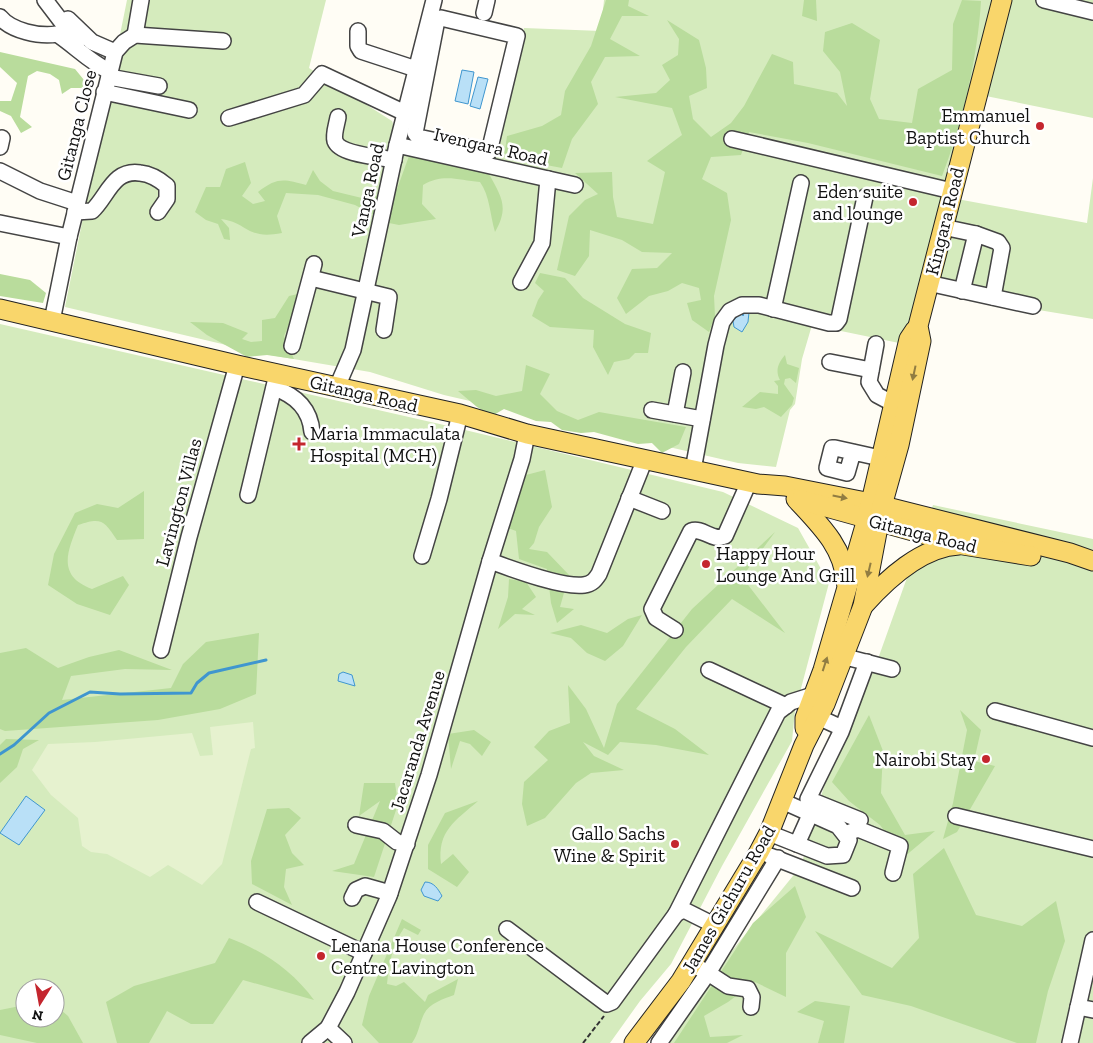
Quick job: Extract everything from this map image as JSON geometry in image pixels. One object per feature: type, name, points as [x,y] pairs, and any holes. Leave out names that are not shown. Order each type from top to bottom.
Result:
[{"type":"main road","name":"Kingara Road","points":[[888,448],[892,403],[909,339],[918,326],[1002,0]]},
{"type":"main road","name":"Gitanga Road","points":[[0,309],[237,365],[275,381],[337,387],[460,414],[527,434],[753,483],[785,486],[875,512],[963,545],[1004,550],[1093,567]]},
{"type":"main road","name":"Kingara Road","points":[[875,512],[888,448],[921,341],[918,326]]},
{"type":"main road","name":"Gitanga Road","points":[[753,483],[774,493],[796,499],[875,512],[1070,553],[1093,561]]},
{"type":"main road","points":[[796,499],[836,545],[845,570],[847,594]]},
{"type":"main road","name":"James Gichuru Road","points":[[804,744],[805,718],[875,512]]},
{"type":"main road","name":"James Gichuru Road","points":[[639,1041],[700,969],[716,926],[769,833],[804,744],[818,717],[863,606],[875,512]]},
{"type":"main road","points":[[863,606],[884,583],[913,562],[950,546],[963,545]]},
{"type":"street","points":[[45,0],[74,40],[110,71],[189,110]]},
{"type":"street","points":[[140,0],[135,35],[223,41]]},
{"type":"street","name":"Vanga Road","points":[[337,387],[352,350],[396,153],[434,0]]},
{"type":"street","points":[[1044,0],[1093,12]]},
{"type":"street","points":[[61,12],[92,42],[110,71]]},
{"type":"street","points":[[0,17],[5,24],[23,30],[50,35],[57,34],[77,47],[97,66],[159,86]]},
{"type":"street","points":[[446,18],[517,36],[489,152],[430,146],[415,133],[437,19],[446,18]]},
{"type":"street","points":[[358,31],[358,46],[361,51],[416,69]]},
{"type":"street","name":"Gitanga Close","points":[[52,321],[69,237],[110,71],[124,42],[135,35]]},
{"type":"street","points":[[229,118],[304,95],[322,74],[406,112]]},
{"type":"street","name":"Ivengara Road","points":[[338,117],[335,142],[351,152],[396,153],[430,146],[575,185]]},
{"type":"street","points":[[732,139],[952,191]]},
{"type":"street","points":[[0,171],[76,208],[92,211],[101,203],[119,176],[128,172],[155,178],[167,186],[167,199],[158,212]]},
{"type":"street","points":[[521,282],[542,242],[548,179]]},
{"type":"street","points":[[773,309],[801,183]]},
{"type":"street","points":[[693,470],[722,322],[730,312],[742,305],[759,305],[830,323],[836,322],[839,319],[865,197]]},
{"type":"street","points":[[0,223],[69,237]]},
{"type":"street","points":[[943,227],[976,234],[998,242],[1002,248],[993,297]]},
{"type":"street","points":[[962,291],[976,234]]},
{"type":"street","points":[[292,346],[312,271],[366,292],[389,297],[384,330]]},
{"type":"street","points":[[928,284],[1033,306]]},
{"type":"street","points":[[876,344],[869,382],[872,390],[892,403]]},
{"type":"street","points":[[830,362],[871,370]]},
{"type":"street","name":"Lavington Villas","points":[[161,650],[189,537],[237,365]]},
{"type":"street","points":[[675,414],[683,372]]},
{"type":"street","points":[[275,381],[302,404],[312,424],[312,432]]},
{"type":"street","points":[[248,494],[275,381]]},
{"type":"street","points":[[652,410],[702,419]]},
{"type":"street","points":[[422,556],[444,480],[460,414]]},
{"type":"street","name":"Jacaranda Avenue","points":[[310,1043],[328,1028],[347,992],[390,893],[407,844],[522,459],[527,434]]},
{"type":"street","points":[[853,452],[888,448]]},
{"type":"street","points":[[490,561],[563,584],[584,585],[594,582],[599,574],[645,459]]},
{"type":"street","points":[[675,630],[656,618],[652,609],[691,532],[700,531],[716,538],[725,536],[753,483]]},
{"type":"street","points":[[629,498],[662,511]]},
{"type":"street","points":[[842,656],[892,669]]},
{"type":"street","points":[[860,820],[808,799],[842,728],[867,662]]},
{"type":"street","points":[[709,670],[786,706]]},
{"type":"street","points":[[507,929],[607,1004],[612,1002],[676,914],[778,712],[791,702],[813,695]]},
{"type":"street","points":[[995,712],[1093,738]]},
{"type":"street","points":[[818,717],[842,728]]},
{"type":"street","points":[[769,833],[827,856],[836,857],[843,855],[846,848],[848,840],[846,834],[838,826],[810,815],[782,800]]},
{"type":"street","points":[[797,844],[810,815]]},
{"type":"street","points":[[956,816],[1093,849]]},
{"type":"street","points":[[356,825],[383,832],[396,842],[407,844]]},
{"type":"street","points":[[846,834],[858,829],[900,846],[893,873]]},
{"type":"street","points":[[759,852],[852,888]]},
{"type":"street","points":[[659,1043],[700,969],[778,858]]},
{"type":"street","points":[[352,898],[356,890],[365,886],[390,893]]},
{"type":"street","points":[[257,902],[364,952]]},
{"type":"street","points":[[676,914],[686,911],[716,926]]},
{"type":"street","points":[[1070,1043],[1086,1009],[1093,940]]},
{"type":"street","points":[[700,969],[728,986],[748,989],[752,997],[751,1007]]},
{"type":"street","points":[[328,1028],[344,1043]]},
{"type":"path","points":[[583,1043],[604,1015],[607,1004]]},
{"type":"green space","points":[[127,0],[326,0],[309,68],[392,121],[404,155],[489,174],[524,28],[601,31],[604,0],[993,0],[912,318],[899,343],[812,325],[802,359],[795,404],[790,410],[776,467],[738,463],[444,395],[370,372],[264,354],[65,307]]},
{"type":"green space","points":[[606,0],[629,0],[628,6],[649,16],[622,16],[610,39],[640,56],[605,57],[591,82],[598,104],[572,139],[562,168],[504,157],[507,136],[542,126],[561,115],[565,91],[591,46]]},
{"type":"green space","points":[[804,0],[816,0],[817,21],[802,16]]},
{"type":"green space","points":[[962,0],[981,1],[979,22],[968,90],[956,135],[942,176],[808,143],[749,132],[741,155],[711,157],[702,179],[727,193],[731,220],[714,296],[715,316],[709,332],[692,320],[687,303],[701,300],[699,288],[682,283],[668,291],[649,296],[626,314],[617,298],[632,269],[657,268],[672,253],[642,252],[622,240],[590,230],[589,256],[575,276],[557,270],[569,216],[585,200],[598,194],[575,173],[612,172],[613,197],[617,217],[653,224],[665,172],[647,161],[682,135],[672,108],[615,97],[656,93],[670,80],[662,65],[678,55],[679,39],[667,20],[699,40],[706,68],[707,88],[689,96],[693,119],[711,137],[731,123],[744,106],[772,54],[793,62],[794,84],[837,93],[847,106],[840,72],[823,51],[825,32],[852,23],[880,40],[870,99],[879,119],[912,123],[918,89],[952,70],[953,24]]},
{"type":"green space","points":[[1005,0],[1093,0],[1093,118],[981,95]]},
{"type":"green space","points":[[0,52],[75,69],[84,80],[83,88],[71,88],[62,94],[59,80],[50,74],[37,71],[28,76],[20,117],[32,127],[21,133],[11,116],[0,111],[0,101],[11,101],[17,83],[0,67]]},
{"type":"green space","points":[[409,156],[489,174],[500,196],[503,209],[495,232],[488,199],[480,182],[451,178],[437,179],[423,185],[422,204],[436,219],[399,225],[389,223],[355,205],[318,195],[286,193],[277,216],[282,233],[270,235],[254,233],[230,221],[221,219],[229,228],[230,240],[224,239],[218,224],[206,220],[195,212],[206,187],[220,187],[226,169],[245,162],[251,183],[242,196],[253,204],[265,201],[258,192],[270,184],[292,181],[306,185],[313,170],[320,181],[333,191],[366,199],[397,189]]},
{"type":"green space","points":[[1093,178],[1093,319],[936,293],[957,199],[1087,223]]},
{"type":"green space","points":[[540,273],[565,278],[583,298],[625,324],[651,333],[648,353],[635,353],[629,359],[614,362],[608,375],[593,347],[594,330],[550,327],[532,316],[538,300],[544,291],[535,283]]},
{"type":"green space","points":[[0,274],[30,280],[46,293],[43,303],[0,296]]},
{"type":"green space","points":[[298,294],[297,305],[284,336],[294,359],[267,355],[247,357],[207,335],[190,322],[223,323],[248,333],[242,339],[251,342],[262,341],[262,320],[275,318],[289,296]]},
{"type":"green space","points":[[0,324],[444,425],[723,492],[798,528],[829,583],[795,711],[792,741],[722,866],[671,964],[640,1001],[610,1043],[0,1043]]},
{"type":"green space","points":[[785,355],[787,364],[799,368],[796,383],[790,378],[785,379],[784,384],[794,398],[792,405],[781,417],[764,407],[756,409],[742,407],[760,392],[778,394],[778,386],[774,381],[780,380],[778,367]]},
{"type":"green space","points":[[526,365],[550,374],[540,394],[557,411],[578,420],[599,412],[686,427],[679,444],[662,453],[652,443],[638,444],[594,432],[581,433],[562,430],[551,422],[536,421],[504,409],[492,416],[477,407],[458,391],[476,390],[496,396],[522,391]]},
{"type":"green space","points":[[545,470],[552,507],[539,527],[534,543],[529,549],[547,552],[569,575],[560,607],[574,609],[557,623],[551,603],[547,569],[519,559],[516,531],[508,528],[526,475]]},
{"type":"green space","points":[[144,491],[144,539],[117,540],[105,524],[92,521],[78,525],[68,554],[69,570],[81,584],[92,589],[123,576],[129,585],[110,615],[77,604],[48,585],[54,554],[75,513],[97,504],[118,508]]},
{"type":"green space","points":[[933,505],[1093,539],[1093,1043],[657,1043],[801,866],[825,783],[874,670]]},
{"type":"green space","points":[[775,532],[742,577],[785,633],[732,599],[686,647],[636,709],[675,729],[709,755],[656,745],[620,742],[608,755],[583,742],[594,756],[624,770],[591,773],[576,783],[545,818],[527,826],[522,804],[524,782],[548,760],[534,747],[549,731],[570,723],[568,685],[586,709],[604,748],[617,704],[692,609]]},
{"type":"green space","points":[[509,579],[526,582],[536,597],[522,609],[535,615],[515,614],[498,629],[508,597]]},
{"type":"green space","points":[[642,615],[623,646],[605,661],[587,653],[571,638],[550,633],[581,625],[607,633],[628,619]]},
{"type":"green space","points":[[259,633],[256,694],[220,709],[158,720],[5,731],[0,729],[0,653],[26,648],[58,668],[89,657],[119,650],[172,670],[125,669],[71,676],[62,700],[171,688],[183,664],[206,642]]},
{"type":"green space","points":[[960,710],[981,730],[974,761],[995,766],[957,832],[943,839],[953,803],[967,730]]},
{"type":"green space","points":[[869,715],[883,751],[881,793],[905,835],[935,831],[904,857],[880,825],[849,801],[832,782]]},
{"type":"green space","points":[[253,722],[255,748],[251,749],[222,864],[202,885],[168,865],[150,877],[107,854],[91,852],[82,846],[78,818],[51,795],[32,770],[48,744],[95,742],[192,733],[200,756],[213,755],[210,727]]},
{"type":"green space","points":[[474,730],[491,742],[482,756],[470,744],[460,741],[451,769],[448,734]]},
{"type":"green space","points":[[6,739],[39,740],[23,749],[17,767],[0,783],[0,745]]},
{"type":"green space","points":[[364,783],[395,783],[398,804],[374,877],[332,871],[354,864],[380,801],[359,816]]},
{"type":"green space","points":[[478,801],[449,828],[442,843],[440,853],[441,864],[453,854],[469,872],[457,887],[428,869],[428,845],[445,813]]},
{"type":"green space","points":[[289,808],[301,818],[285,835],[292,853],[304,865],[286,869],[284,887],[292,905],[252,884],[251,861],[267,809]]},
{"type":"green space","points":[[944,848],[976,915],[1022,926],[1056,901],[1065,941],[1048,991],[1036,1043],[1017,1043],[911,1006],[862,995],[815,931],[892,968],[919,938],[913,874]]},
{"type":"green space","points":[[795,886],[806,917],[786,953],[786,997],[755,982],[728,1002],[704,1016],[710,1037],[743,1035],[727,1043],[674,1043],[753,923]]},
{"type":"green space","points":[[402,919],[421,930],[418,935],[404,928],[400,934],[392,955],[387,984],[396,986],[404,982],[425,1002],[428,995],[458,979],[454,995],[437,1002],[426,1010],[412,1043],[379,1043],[362,1025],[369,996]]},
{"type":"green space","points":[[229,938],[265,955],[287,971],[314,1000],[243,980],[213,1024],[191,1024],[167,1011],[149,1043],[117,1043],[106,1002],[134,986],[215,963]]},
{"type":"green space","points":[[815,1001],[850,1006],[844,1043],[818,1043],[824,1021],[797,1012]]},
{"type":"green space","points":[[15,1007],[15,1028],[65,1028],[65,1013],[83,1043],[37,1043],[0,1035],[0,1010]]},
{"type":"water","points":[[462,70],[474,72],[468,104],[455,101]]},
{"type":"water","points":[[478,77],[488,79],[480,109],[470,106]]},
{"type":"water","points":[[745,311],[749,312],[748,322],[742,332],[734,327],[733,321],[738,316],[736,315],[742,313],[743,316]]},
{"type":"water","points":[[343,672],[352,675],[355,686],[338,681],[339,674]]},
{"type":"water","points":[[26,796],[45,810],[19,845],[0,833]]},
{"type":"water","points":[[425,882],[433,885],[439,891],[442,896],[438,901],[424,896],[421,890]]},
{"type":"waterway","points":[[0,754],[14,745],[49,713],[90,692],[120,694],[191,693],[197,683],[209,673],[266,660]]},
{"type":"place","name":"Emmanuel Baptist Church","points":[[1040,126]]},
{"type":"place","name":"Eden suite and lounge","points":[[913,202]]},
{"type":"place","name":"Maria Immaculata Hospital (MCH)","points":[[299,444]]},
{"type":"place","name":"Happy Hour Lounge And Grill","points":[[706,564]]},
{"type":"place","name":"Nairobi Stay","points":[[986,759]]},
{"type":"place","name":"Gallo Sachs Wine & Spirit","points":[[675,844]]},
{"type":"place","name":"Lenana House Conference Centre Lavington","points":[[321,956]]}]
